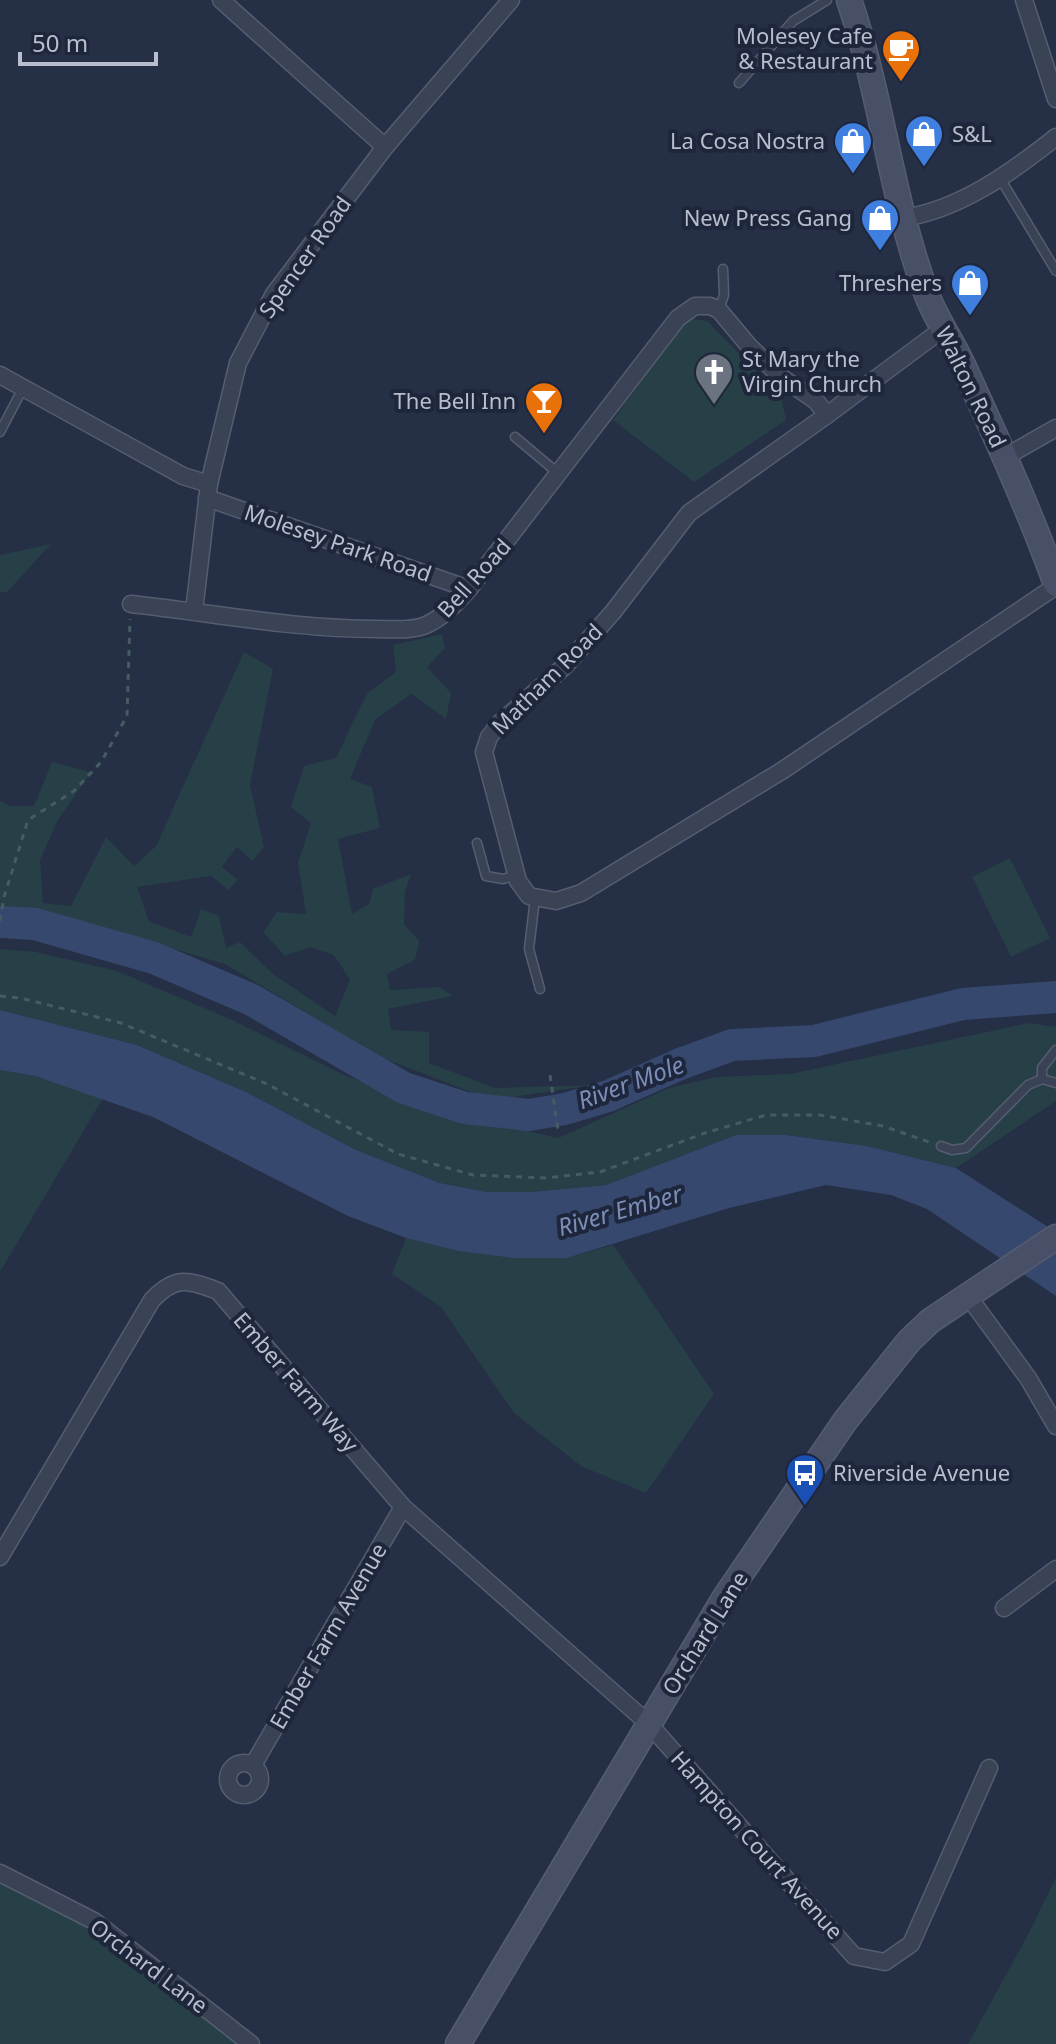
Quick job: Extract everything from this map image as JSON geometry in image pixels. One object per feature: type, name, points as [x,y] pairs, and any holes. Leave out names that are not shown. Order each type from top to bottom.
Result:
[{"type":"main road","name":"Walton Road","points":[[849,0],[903,218],[926,294],[1005,457],[1036,528],[1056,585]]},
{"type":"main road","name":"Orchard Lane","points":[[458,2044],[725,1597],[845,1421],[909,1341],[930,1321],[1056,1237]]},
{"type":"street","points":[[221,0],[385,147]]},
{"type":"street","name":"Spencer Road","points":[[194,611],[208,491],[238,363],[274,294],[385,147],[511,0]]},
{"type":"street","points":[[1024,0],[1056,99]]},
{"type":"street","points":[[903,218],[947,206],[999,177],[1056,137]]},
{"type":"street","name":"Bell Road","points":[[131,604],[253,622],[341,629],[409,629],[428,625],[469,589],[683,313],[702,305],[719,310]]},
{"type":"street","points":[[719,310],[749,346],[781,377],[816,401],[827,415]]},
{"type":"street","name":"Matham Road","points":[[535,897],[529,896],[517,875],[484,752],[489,737],[500,723],[566,665],[689,513],[944,328]]},
{"type":"street","name":"Molesey Park Road","points":[[0,375],[208,491],[469,589]]},
{"type":"street","points":[[1005,457],[1056,428]]},
{"type":"street","points":[[535,897],[556,901],[581,893],[780,772],[1056,585]]},
{"type":"street","name":"Ember Farm Way","points":[[0,1557],[152,1300],[165,1287],[187,1280],[218,1291],[403,1507],[649,1724]]},
{"type":"street","points":[[968,1296],[1028,1378],[1056,1426]]},
{"type":"street","name":"Ember Farm Avenue","points":[[253,1765],[403,1507]]},
{"type":"street","points":[[1004,1608],[1056,1569]]},
{"type":"street","name":"Hampton Court Avenue","points":[[649,1724],[854,1956],[885,1962],[911,1944],[989,1768]]},
{"type":"street","name":"Orchard Lane","points":[[0,1873],[94,1921],[251,2044]]},
{"type":"lane","points":[[739,83],[793,21],[827,0]]},
{"type":"lane","points":[[999,177],[1056,271]]},
{"type":"lane","points":[[719,310],[724,295],[723,269]]},
{"type":"lane","points":[[0,432],[23,388]]},
{"type":"lane","points":[[515,437],[559,475]]},
{"type":"lane","points":[[477,843],[486,876],[503,879],[517,875]]},
{"type":"lane","points":[[535,897],[529,949],[540,989]]},
{"type":"lane","points":[[1042,1079],[1042,1068],[1056,1050]]},
{"type":"lane","points":[[941,1146],[952,1150],[966,1148],[1028,1085],[1042,1079],[1056,1083]]},
{"type":"path","points":[[0,921],[4,897],[28,820],[74,791],[101,762],[127,716],[131,604]]},
{"type":"path","points":[[0,996],[20,998],[121,1023],[267,1084],[398,1154],[473,1175],[546,1178],[600,1172],[705,1133],[766,1115],[820,1115],[867,1123],[941,1146]]},
{"type":"path","points":[[550,1075],[558,1130]]},
{"type":"shaded area","points":[[687,318],[707,321],[781,396],[786,420],[694,482],[613,420]]},
{"type":"shaded area","points":[[51,544],[7,592],[0,592],[0,555]]},
{"type":"shaded area","points":[[442,634],[445,648],[427,667],[451,693],[446,719],[411,694],[375,720],[350,779],[372,787],[380,828],[338,839],[352,914],[369,904],[373,889],[411,874],[405,892],[404,924],[419,941],[415,960],[387,974],[390,990],[440,987],[453,996],[388,1009],[391,1030],[429,1032],[429,1063],[495,1088],[594,1085],[492,1100],[380,1057],[225,964],[53,914],[0,911],[0,801],[10,806],[34,806],[52,762],[91,772],[58,820],[40,860],[43,903],[71,906],[106,837],[134,866],[156,846],[244,652],[273,669],[250,785],[264,847],[252,861],[237,847],[222,867],[238,880],[228,890],[211,876],[137,887],[149,921],[191,937],[201,909],[219,916],[226,948],[240,942],[273,974],[335,1016],[350,980],[334,955],[310,947],[285,956],[263,932],[277,912],[306,914],[298,863],[311,823],[291,807],[304,766],[336,758],[367,693],[396,672],[393,645]]},
{"type":"shaded area","points":[[1010,858],[1050,938],[1011,957],[972,877]]},
{"type":"shaded area","points":[[0,949],[36,952],[117,971],[230,1019],[344,1075],[459,1115],[558,1138],[669,1088],[716,1077],[790,1074],[1029,1023],[1056,1027],[1056,1101],[956,1168],[867,1146],[786,1135],[736,1135],[606,1185],[531,1192],[486,1192],[440,1183],[356,1150],[246,1092],[137,1045],[0,1010]]},
{"type":"shaded area","points":[[0,1070],[35,1076],[103,1098],[0,1272]]},
{"type":"shaded area","points":[[406,1238],[458,1251],[567,1258],[613,1245],[714,1394],[646,1493],[581,1466],[514,1413],[441,1307],[392,1274]]},
{"type":"shaded area","points":[[0,1873],[94,1921],[251,2044],[0,2044]]},
{"type":"shaded area","points":[[1056,1877],[1056,2044],[968,2044],[1030,1931]]},
{"type":"water","name":"River Ember","points":[[0,1010],[137,1045],[246,1092],[356,1150],[440,1183],[486,1192],[531,1192],[606,1185],[736,1135],[786,1135],[867,1146],[956,1168],[1056,1232],[1056,1296],[927,1209],[891,1195],[826,1185],[729,1208],[567,1258],[514,1258],[458,1251],[406,1238],[348,1216],[153,1117],[35,1076],[0,1070]]},
{"type":"waterway","name":"River Mole","points":[[0,922],[35,924],[154,958],[252,1000],[404,1088],[465,1108],[529,1115],[565,1109],[608,1096],[732,1045],[814,1041],[963,1004],[1056,997]]},
{"type":"place","name":"Molesey Cafe & Restaurant","points":[[901,83]]},
{"type":"place","name":"S&L","points":[[924,168]]},
{"type":"place","name":"La Cosa Nostra","points":[[853,175]]},
{"type":"place","name":"New Press Gang","points":[[880,252]]},
{"type":"place","name":"Threshers","points":[[970,317]]},
{"type":"place","name":"St Mary the Virgin Church","points":[[714,406]]},
{"type":"place","name":"The Bell Inn","points":[[544,435]]},
{"type":"place","name":"Riverside Avenue","points":[[805,1507]]}]
